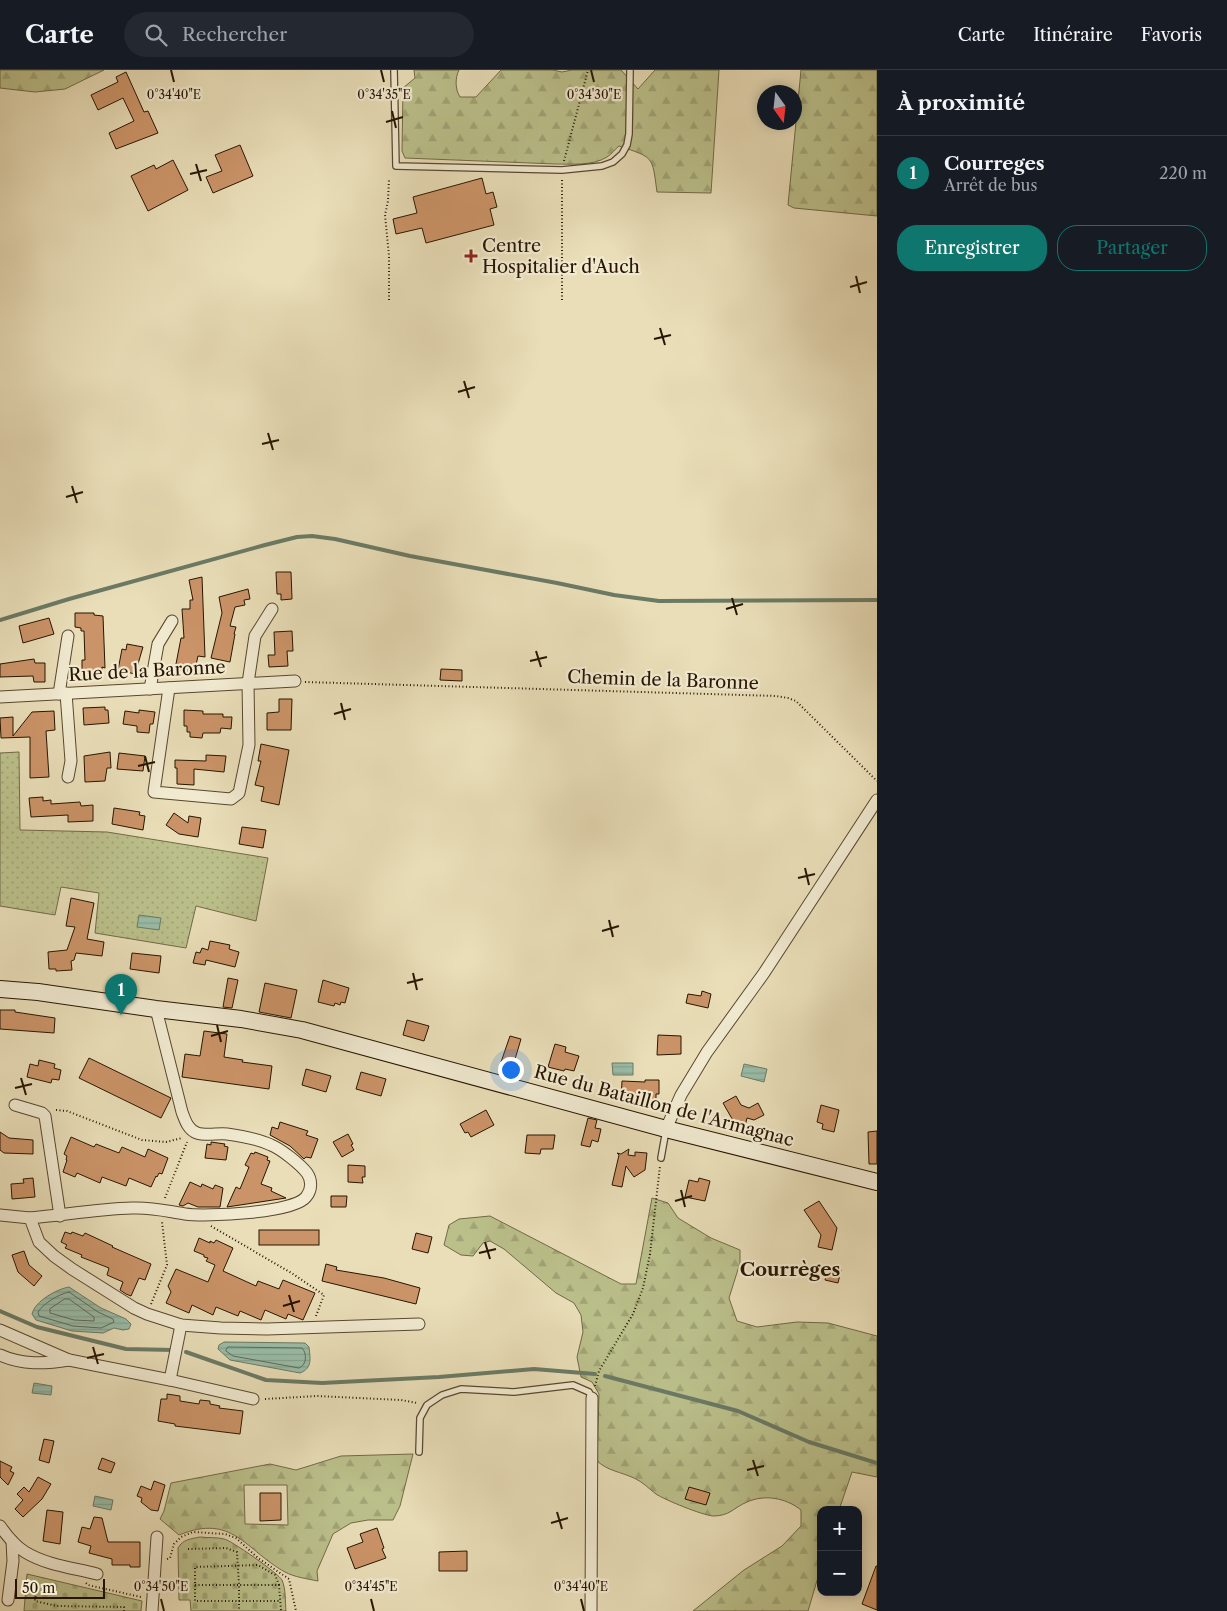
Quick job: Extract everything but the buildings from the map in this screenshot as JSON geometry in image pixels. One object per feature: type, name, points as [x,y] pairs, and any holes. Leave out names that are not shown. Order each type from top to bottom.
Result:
[{"type":"street","points":[[169,688],[154,792],[231,799],[239,793],[250,745],[248,683],[255,636],[272,609]]},
{"type":"street","points":[[150,689],[158,644],[172,621]]},
{"type":"street","points":[[68,636],[63,693],[72,761],[68,777]]},
{"type":"street","name":"Rue de la Baronne","points":[[0,697],[296,681]]},
{"type":"street","points":[[666,1129],[681,1095],[707,1052],[764,973],[877,800]]},
{"type":"street","name":"Rue du Bataillon de l'Armagnac","points":[[0,989],[38,992],[241,1019],[302,1030],[666,1129],[877,1182]]},
{"type":"street","points":[[0,1215],[30,1218],[132,1208],[161,1208],[184,1214],[206,1215],[291,1206],[302,1202],[308,1196],[311,1187],[310,1177],[302,1167],[271,1144],[226,1134],[198,1134],[191,1130],[182,1112],[156,1009]]},
{"type":"street","points":[[15,1105],[46,1116],[60,1216]]},
{"type":"street","points":[[30,1218],[39,1242],[54,1256],[126,1304],[147,1314],[181,1325],[221,1328],[311,1328],[419,1324]]},
{"type":"street","points":[[170,1380],[181,1325]]},
{"type":"street","points":[[0,1330],[69,1360],[170,1380],[253,1400]]},
{"type":"street","points":[[0,1354],[14,1361],[49,1363],[69,1360]]},
{"type":"street","points":[[591,1611],[592,1398]]},
{"type":"street","points":[[0,1526],[12,1541],[25,1552],[47,1561],[98,1574]]},
{"type":"street","points":[[153,1605],[157,1537]]},
{"type":"street","points":[[8,1600],[13,1561],[12,1541]]},
{"type":"lane","points":[[394,70],[396,166],[562,170],[602,166],[613,162],[622,154],[627,145],[629,134],[630,70]]},
{"type":"lane","points":[[661,1158],[666,1129]]},
{"type":"lane","points":[[419,1452],[420,1418],[427,1405],[442,1395],[460,1389],[514,1392],[573,1385],[588,1392],[592,1398]]},
{"type":"path","points":[[562,170],[588,70]]},
{"type":"path","points":[[389,179],[385,216],[389,256],[389,300]]},
{"type":"path","points":[[562,180],[562,300]]},
{"type":"path","name":"Chemin de la Baronne","points":[[296,681],[788,698],[796,702],[877,781]]},
{"type":"path","points":[[46,1116],[53,1110],[67,1110],[142,1140],[166,1142],[188,1137],[161,1208],[167,1266],[147,1314]]},
{"type":"path","points":[[592,1398],[600,1371],[633,1314],[643,1288],[650,1254],[661,1158]]},
{"type":"path","points":[[206,1215],[208,1222],[213,1228],[293,1274],[324,1295],[311,1328]]},
{"type":"path","points":[[253,1400],[317,1396],[401,1400],[427,1405]]},
{"type":"path","points":[[156,1563],[170,1558],[174,1544],[181,1537],[193,1532],[225,1534],[236,1538],[258,1558],[289,1579],[296,1611]]},
{"type":"path","points":[[188,1549],[226,1548],[238,1552],[239,1611]]},
{"type":"path","points":[[280,1601],[195,1601],[195,1567],[258,1565],[275,1575],[279,1584],[281,1611]]},
{"type":"path","points":[[80,1570],[85,1583],[88,1585],[153,1605]]},
{"type":"path","points":[[37,1582],[35,1602],[57,1606],[124,1607],[124,1611]]},
{"type":"path","points":[[195,1585],[279,1584]]},
{"type":"path","points":[[72,1611],[73,1606]]},
{"type":"path","points":[[89,1611],[90,1607]]},
{"type":"green space","points":[[0,70],[104,70],[65,89],[35,92],[0,88]]},
{"type":"green space","points":[[414,70],[459,70],[456,84],[460,97],[476,97],[501,70],[553,70],[562,72],[572,70],[621,70],[638,89],[655,70],[719,70],[711,193],[657,192],[654,171],[649,160],[639,153],[619,146],[609,156],[601,160],[582,164],[405,158],[402,151],[403,88],[415,78]]},
{"type":"green space","points":[[801,70],[877,70],[877,216],[794,208],[788,205],[795,130],[802,130],[802,85],[800,85]]},
{"type":"green space","points":[[19,752],[20,830],[107,832],[268,858],[256,921],[196,906],[186,948],[95,933],[99,893],[61,887],[55,915],[0,906],[0,753]]},
{"type":"green space","points":[[652,1198],[668,1203],[678,1218],[711,1238],[740,1250],[740,1263],[729,1298],[737,1321],[757,1327],[797,1322],[828,1323],[877,1336],[877,1477],[852,1472],[840,1506],[817,1506],[817,1581],[808,1611],[693,1611],[744,1570],[782,1546],[801,1526],[801,1510],[782,1500],[761,1498],[742,1504],[724,1515],[708,1515],[667,1500],[643,1483],[610,1469],[597,1461],[599,1394],[592,1382],[581,1377],[577,1357],[583,1332],[581,1315],[574,1303],[556,1293],[504,1249],[490,1241],[483,1243],[473,1256],[461,1255],[444,1245],[449,1225],[459,1219],[490,1216],[621,1284],[636,1284]]},
{"type":"green space","points":[[413,1454],[400,1506],[393,1520],[368,1520],[351,1523],[333,1534],[317,1571],[318,1581],[297,1577],[285,1572],[226,1531],[213,1528],[197,1529],[179,1535],[160,1519],[171,1483],[270,1464],[296,1470],[341,1456]],"holes":[[[244,1485],[287,1485],[288,1525],[245,1524]]]},
{"type":"green space","points":[[200,1537],[224,1539],[236,1545],[273,1571],[282,1580],[286,1611],[191,1611],[190,1600],[179,1600],[178,1548],[185,1541]]},
{"type":"green space","points":[[27,1574],[142,1601],[141,1611],[24,1611]]},
{"type":"water","points":[[139,915],[161,918],[159,930],[137,927]]},
{"type":"water","points":[[612,1063],[633,1063],[633,1075],[613,1075]]},
{"type":"water","points":[[744,1064],[767,1069],[764,1082],[741,1076]]},
{"type":"water","points":[[69,1287],[101,1308],[126,1319],[131,1324],[129,1329],[114,1328],[103,1333],[72,1331],[36,1320],[32,1314],[42,1300],[59,1290]]},
{"type":"water","points":[[224,1342],[305,1343],[309,1347],[310,1362],[307,1368],[300,1373],[230,1360],[218,1349],[219,1345]]},
{"type":"water","points":[[34,1383],[52,1386],[51,1395],[32,1393]]},
{"type":"water","points":[[95,1496],[113,1500],[111,1510],[93,1506]]},
{"type":"waterway","points":[[0,620],[265,545],[297,537],[312,536],[614,595],[659,601],[877,600]]},
{"type":"waterway","points":[[0,1311],[37,1327],[126,1349],[174,1350]]},
{"type":"waterway","points":[[186,1352],[266,1380],[322,1383],[439,1377],[534,1369],[595,1374]]},
{"type":"waterway","points":[[605,1376],[738,1411],[809,1442],[877,1463]]},
{"type":"place","name":"Centre Hospitalier d'Auch","points":[[471,256]]},
{"type":"place","name":"Courreges","points":[[121,1015]]},
{"type":"district","name":"Courrèges","points":[[790,1269]]}]
